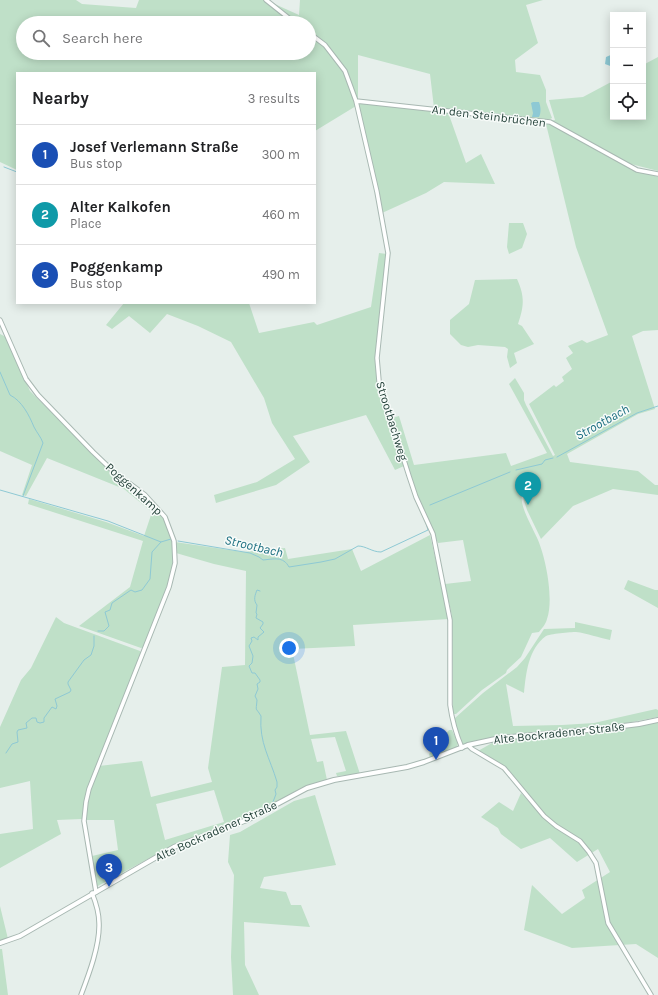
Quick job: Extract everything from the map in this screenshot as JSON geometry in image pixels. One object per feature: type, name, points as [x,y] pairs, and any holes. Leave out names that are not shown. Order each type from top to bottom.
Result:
[{"type":"street","points":[[266,0],[286,16]]},
{"type":"street","name":"Strootbachweg","points":[[316,38],[326,45],[346,71],[356,101],[377,192],[388,254],[377,358],[379,380],[416,497],[433,534],[450,620],[450,705],[456,735],[462,748]]},
{"type":"street","name":"An den Steinbrüchen","points":[[356,101],[550,122],[637,170],[658,174]]},
{"type":"street","name":"Poggenkamp","points":[[0,320],[26,379],[31,386],[98,457],[114,472],[157,506],[165,517],[174,541],[175,563],[169,587],[89,789],[86,802],[84,821],[94,892],[99,915],[98,936],[82,995]]},
{"type":"street","name":"Alte Bockradener Straße","points":[[0,943],[20,936],[174,847],[247,820],[307,788],[334,780],[407,767],[481,741],[514,736],[599,729],[658,720]]},
{"type":"street","points":[[468,746],[504,768],[544,816],[556,826],[580,841],[589,852],[596,863],[608,923],[651,995]]},
{"type":"green space","points":[[0,0],[76,0],[82,4],[136,8],[139,0],[268,0],[299,15],[300,0],[543,0],[526,5],[538,43],[515,60],[516,72],[540,75],[546,90],[546,102],[552,118],[546,121],[434,108],[430,74],[358,55],[358,100],[344,71],[356,106],[316,130],[316,72],[16,72],[16,170],[0,162]]},
{"type":"green space","points":[[658,57],[658,171],[622,160],[551,121],[555,120],[549,100],[583,97],[610,83],[610,120],[646,120],[646,63]]},
{"type":"green space","points":[[358,102],[448,112],[466,163],[481,154],[495,184],[444,182],[426,193],[382,213]]},
{"type":"green space","points":[[550,123],[589,146],[630,167],[658,177],[658,330],[643,331],[632,336],[655,409],[638,414],[567,454],[570,462],[638,471],[655,485],[658,485],[658,495],[613,489],[573,506],[541,539],[527,510],[522,494],[524,511],[538,540],[546,568],[550,601],[546,621],[539,632],[532,633],[521,657],[507,670],[506,673],[482,690],[456,714],[453,714],[452,616],[445,584],[471,581],[463,540],[438,543],[417,497],[392,418],[399,416],[414,465],[506,453],[511,466],[547,453],[509,384],[515,378],[524,393],[526,405],[553,456],[555,455],[529,404],[554,385],[556,387],[564,381],[562,377],[572,369],[566,358],[573,353],[568,346],[582,340],[587,343],[608,335],[576,247],[546,124]]},
{"type":"green space","points":[[509,223],[523,223],[527,234],[522,248],[509,254],[507,247]]},
{"type":"green space","points":[[379,253],[387,254],[376,358],[378,381],[404,466],[395,470],[366,415],[293,436],[310,462],[276,485],[216,503],[214,495],[257,482],[295,459],[272,423],[264,398],[231,342],[198,326],[167,314],[150,333],[129,316],[112,329],[106,325],[123,304],[249,304],[259,333],[314,322],[317,325],[371,307]]},
{"type":"green space","points":[[517,279],[523,302],[522,312],[518,324],[522,326],[534,344],[514,353],[517,363],[510,368],[507,357],[508,349],[505,347],[478,345],[468,347],[461,345],[450,334],[450,320],[469,304],[475,280]]},
{"type":"green space","points":[[0,334],[6,337],[30,391],[94,455],[144,497],[164,517],[172,541],[174,563],[168,587],[145,647],[141,648],[79,626],[130,587],[143,541],[28,504],[29,499],[106,522],[144,536],[152,512],[124,489],[47,458],[26,496],[22,495],[32,465],[0,451]]},
{"type":"green space","points":[[430,535],[449,619],[353,625],[355,646],[292,649],[310,735],[346,731],[360,774],[337,776],[336,773],[346,771],[335,737],[311,739],[317,762],[323,761],[327,780],[301,788],[247,819],[172,846],[96,887],[92,856],[118,850],[114,820],[86,820],[88,799],[99,766],[142,761],[151,797],[212,782],[208,768],[222,667],[245,665],[246,571],[176,553],[175,542],[243,552],[285,548],[288,559],[352,549],[361,571]],"holes":[[[214,790],[224,822],[165,840],[156,804]]]},
{"type":"green space","points":[[628,580],[658,590],[658,608],[624,589]]},
{"type":"green space","points":[[56,617],[64,623],[140,651],[142,654],[87,789],[82,819],[57,820],[61,834],[0,868],[0,834],[33,829],[30,781],[0,788],[0,727],[21,680],[31,668]]},
{"type":"green space","points":[[575,622],[612,630],[610,640],[576,632],[546,636],[540,641],[529,662],[524,693],[506,684],[513,726],[594,723],[656,709],[658,710],[658,717],[611,726],[505,735],[463,746],[454,720],[455,718],[483,693],[517,667],[525,658],[544,629],[575,628]]},
{"type":"green space","points":[[658,722],[658,958],[636,944],[572,948],[524,930],[532,885],[562,914],[585,898],[582,890],[610,872],[598,849],[577,862],[550,838],[521,849],[501,834],[498,828],[481,817],[499,802],[513,811],[521,793],[544,818],[505,767],[478,751],[492,743],[512,738],[626,728]]},
{"type":"green space","points":[[449,730],[452,730],[458,743],[457,748],[430,758],[429,754]]},
{"type":"green space","points":[[315,795],[336,865],[264,877],[260,888],[286,892],[291,905],[301,905],[310,927],[244,922],[245,965],[259,995],[233,995],[231,957],[234,875],[228,862],[230,835],[240,832],[294,801]]},
{"type":"green space","points":[[0,906],[8,939],[0,941]]},
{"type":"green space","points":[[0,949],[2,949],[8,995],[0,995]]},
{"type":"water","points":[[610,55],[610,66],[605,64],[606,57]]},
{"type":"water","points":[[539,102],[539,117],[532,117],[533,113],[531,103]]},
{"type":"waterway","points":[[4,167],[16,172]]},
{"type":"waterway","points":[[0,372],[10,395],[25,409],[43,443],[23,496]]},
{"type":"waterway","name":"Strootbach","points":[[557,457],[637,413],[658,406]]},
{"type":"waterway","name":"Strootbach","points":[[516,470],[542,464],[545,460],[553,458]]},
{"type":"waterway","name":"Strootbach","points":[[430,505],[510,472]]},
{"type":"waterway","name":"Strootbach","points":[[0,490],[108,521],[161,542],[171,539]]},
{"type":"waterway","name":"Strootbach","points":[[178,541],[250,553],[263,560],[281,560],[284,561],[289,567],[335,559],[358,546],[381,552],[428,530],[426,523]]},
{"type":"waterway","points":[[98,631],[104,631],[109,626],[105,612],[110,610],[112,603],[131,590],[135,592],[142,590],[150,579],[152,552],[161,542]]},
{"type":"waterway","points":[[260,591],[257,590],[255,598],[257,605],[256,618],[263,622],[260,628],[264,632],[258,637],[258,640],[254,637],[251,638],[252,641],[249,646],[253,656],[252,663],[249,666],[252,673],[255,673],[260,680],[257,684],[258,689],[255,696],[257,700],[256,708],[261,716],[263,742],[277,782],[277,787],[275,790],[276,794],[273,802]]},
{"type":"waterway","points":[[6,753],[12,744],[18,742],[18,730],[27,728],[26,723],[32,718],[36,718],[37,722],[44,722],[44,718],[52,707],[56,709],[57,706],[55,699],[70,692],[71,690],[68,682],[84,660],[91,655],[94,646],[94,636]]},
{"type":"place","name":"Alter Kalkofen","points":[[528,505]]},
{"type":"place","name":"Josef Verlemann Straße","points":[[436,760]]},
{"type":"place","name":"Poggenkamp","points":[[109,887]]}]
